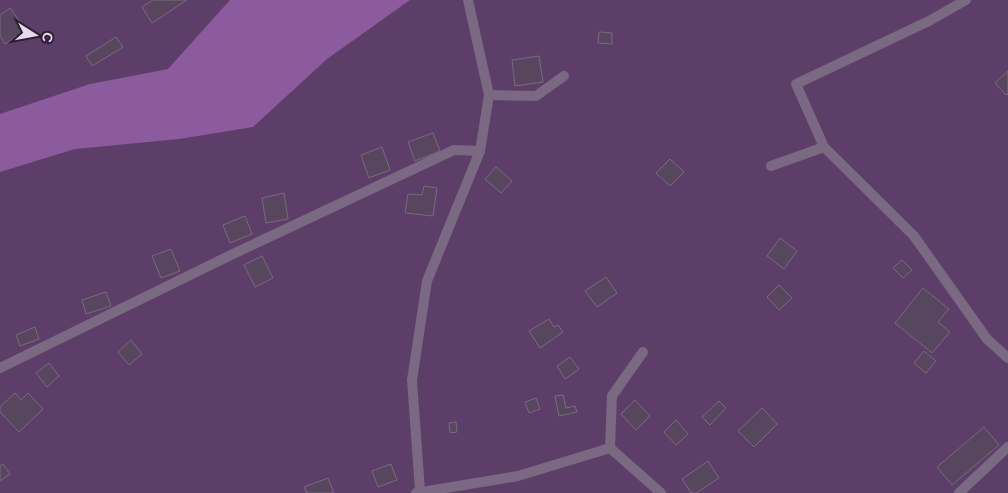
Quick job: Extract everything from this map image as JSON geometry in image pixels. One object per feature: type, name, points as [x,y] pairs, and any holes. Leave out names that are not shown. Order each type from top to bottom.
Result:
[{"type":"lane","points":[[468,0],[489,96],[480,151],[427,281],[412,380],[417,492],[518,476],[610,448]]},
{"type":"lane","points":[[966,0],[929,21],[796,84],[824,146],[914,236],[987,338],[1008,358]]},
{"type":"lane","points":[[489,96],[536,96],[564,76]]},
{"type":"lane","points":[[771,166],[824,146]]},
{"type":"lane","points":[[0,368],[233,254],[454,150],[480,151]]},
{"type":"lane","points":[[610,448],[612,396],[643,352]]},
{"type":"lane","points":[[959,493],[1008,447]]},
{"type":"lane","points":[[610,448],[661,493]]},
{"type":"shaded area","points":[[0,0],[1008,0],[1008,493],[0,493]]},
{"type":"shaded area","points":[[230,0],[410,0],[327,59],[253,127],[179,139],[75,149],[0,172],[0,114],[90,84],[168,69]]},
{"type":"building","points":[[153,0],[187,0],[152,23],[142,7]]},
{"type":"building","points":[[10,8],[26,30],[5,44],[0,36],[0,15]]},
{"type":"building","points":[[599,32],[612,33],[612,44],[598,43]]},
{"type":"building","points":[[116,37],[123,47],[92,66],[86,56]]},
{"type":"building","points":[[539,56],[543,82],[515,86],[512,60]]},
{"type":"building","points":[[1008,71],[1008,94],[1006,95],[995,83]]},
{"type":"building","points":[[433,133],[440,151],[415,161],[408,142]]},
{"type":"building","points":[[382,147],[390,170],[369,178],[361,155]]},
{"type":"building","points":[[670,159],[684,172],[670,186],[656,173]]},
{"type":"building","points":[[496,167],[512,181],[501,193],[485,179]]},
{"type":"building","points":[[424,186],[437,188],[433,216],[405,213],[408,194],[422,195]]},
{"type":"building","points":[[284,193],[288,219],[266,223],[262,198]]},
{"type":"building","points":[[245,216],[252,234],[230,243],[223,225]]},
{"type":"building","points":[[780,238],[797,251],[784,269],[767,256]]},
{"type":"building","points":[[171,249],[180,271],[161,278],[152,256]]},
{"type":"building","points":[[262,256],[273,278],[255,287],[244,265]]},
{"type":"building","points":[[902,260],[912,270],[903,278],[893,268]]},
{"type":"building","points":[[606,277],[617,293],[597,307],[585,291]]},
{"type":"building","points":[[779,285],[792,298],[779,310],[767,297]]},
{"type":"building","points":[[923,288],[949,309],[938,322],[950,332],[932,353],[895,323]]},
{"type":"building","points":[[106,292],[111,306],[86,314],[82,300]]},
{"type":"building","points":[[549,319],[554,327],[558,325],[563,332],[540,348],[529,331]]},
{"type":"building","points":[[35,327],[39,339],[20,346],[16,335]]},
{"type":"building","points":[[131,340],[142,354],[129,365],[118,352]]},
{"type":"building","points":[[924,351],[936,361],[926,373],[914,363]]},
{"type":"building","points":[[570,357],[579,369],[565,379],[557,366]]},
{"type":"building","points":[[49,363],[59,376],[47,387],[36,373]]},
{"type":"building","points":[[15,393],[21,400],[28,393],[43,409],[19,432],[0,412],[0,407]]},
{"type":"building","points":[[563,395],[566,408],[575,406],[577,412],[559,416],[555,396]]},
{"type":"building","points":[[536,398],[540,409],[529,413],[525,402]]},
{"type":"building","points":[[635,400],[650,416],[636,430],[621,414]]},
{"type":"building","points":[[719,401],[726,408],[710,425],[702,417]]},
{"type":"building","points":[[762,408],[777,424],[754,447],[738,431]]},
{"type":"building","points":[[676,420],[688,434],[676,445],[664,432]]},
{"type":"building","points":[[456,422],[457,432],[450,433],[449,423]]},
{"type":"building","points":[[984,427],[999,445],[952,485],[937,467]]},
{"type":"building","points":[[708,461],[719,478],[696,493],[691,493],[682,479]]},
{"type":"building","points":[[3,464],[10,474],[0,481],[0,466]]},
{"type":"building","points":[[391,464],[397,480],[378,487],[372,471]]},
{"type":"building","points":[[328,478],[334,493],[307,493],[304,487]]}]
